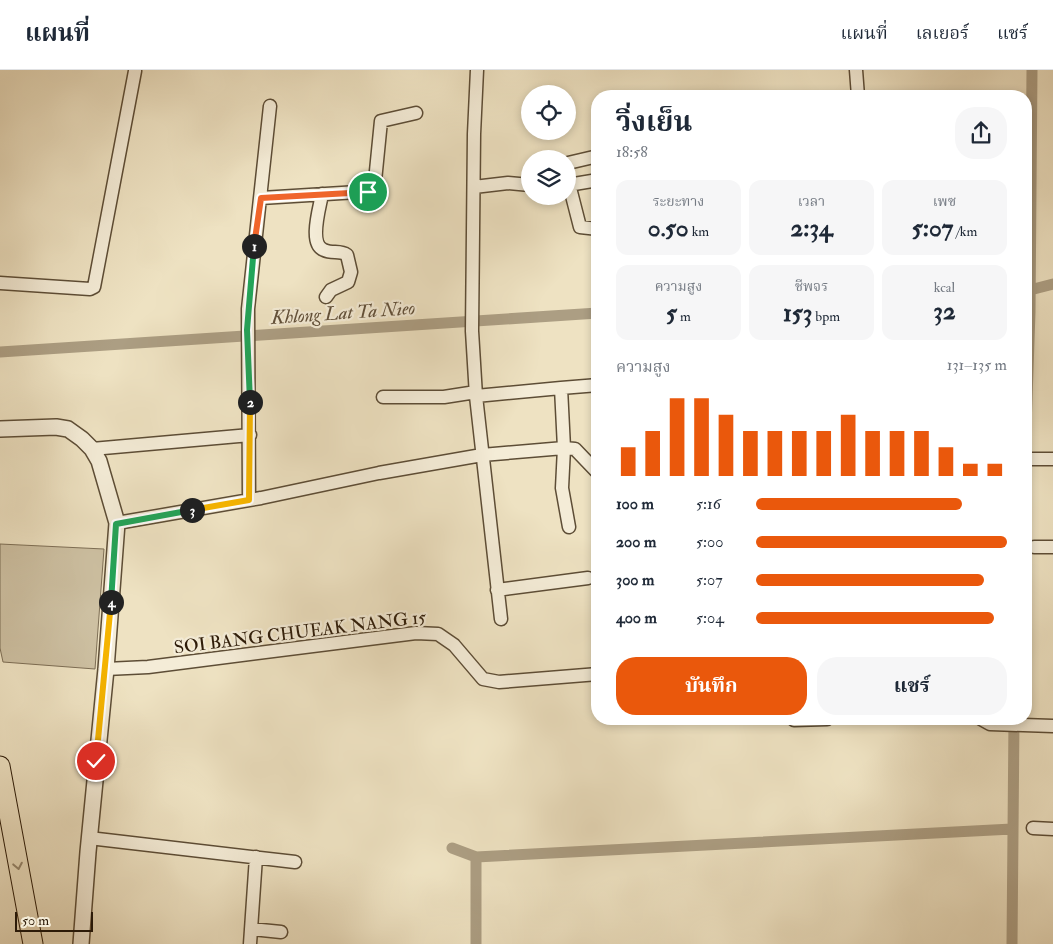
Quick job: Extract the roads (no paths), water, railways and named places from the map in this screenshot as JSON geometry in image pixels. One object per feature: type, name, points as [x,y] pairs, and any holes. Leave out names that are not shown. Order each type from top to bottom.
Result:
[{"type":"main road","points":[[0,766],[33,944]]},
{"type":"street","points":[[477,70],[472,331],[476,394],[500,619]]},
{"type":"street","points":[[856,70],[858,90]]},
{"type":"street","points":[[0,284],[90,289],[94,287],[135,71]]},
{"type":"street","points":[[249,500],[250,435],[247,330],[251,271],[261,198],[270,106]]},
{"type":"street","points":[[261,198],[374,191],[381,121],[416,112]]},
{"type":"street","points":[[576,160],[591,157]]},
{"type":"street","points":[[576,183],[591,181]]},
{"type":"street","points":[[474,187],[508,183],[521,184]]},
{"type":"street","points":[[322,194],[316,224],[316,239],[322,250],[343,252],[347,255],[351,272],[348,282],[331,290],[326,297]]},
{"type":"street","points":[[574,205],[580,227],[591,228]]},
{"type":"street","points":[[383,397],[444,397],[591,385]]},
{"type":"street","points":[[561,388],[564,448],[562,488],[569,527]]},
{"type":"street","points":[[0,429],[56,426],[68,429],[92,449],[99,461],[116,524],[106,670],[89,838],[81,944]]},
{"type":"street","points":[[92,449],[250,435]]},
{"type":"street","points":[[116,524],[249,500],[378,472],[482,455],[564,448],[575,450],[591,466]]},
{"type":"street","points":[[1032,459],[1053,459]]},
{"type":"street","points":[[1034,548],[1053,547]]},
{"type":"street","points":[[497,590],[588,578]]},
{"type":"street","name":"SOI BANG CHUEAK NANG 15","points":[[106,670],[165,665],[416,633],[438,634],[454,645],[483,679],[499,682],[591,675]]},
{"type":"street","points":[[1002,725],[1053,726]]},
{"type":"street","points":[[1033,828],[1053,829]]},
{"type":"street","points":[[89,838],[295,862]]},
{"type":"street","points":[[250,944],[256,857]]},
{"type":"street","points":[[251,929],[281,932]]},
{"type":"waterway","points":[[1032,70],[1032,90]]},
{"type":"waterway","name":"Khlong Lat Ta Nieo","points":[[1032,289],[1053,284]]},
{"type":"waterway","name":"Khlong Lat Ta Nieo","points":[[0,352],[591,313]]},
{"type":"waterway","points":[[1012,944],[1014,725]]},
{"type":"waterway","points":[[452,848],[476,857],[1012,829]]},
{"type":"waterway","points":[[476,857],[476,944]]}]
